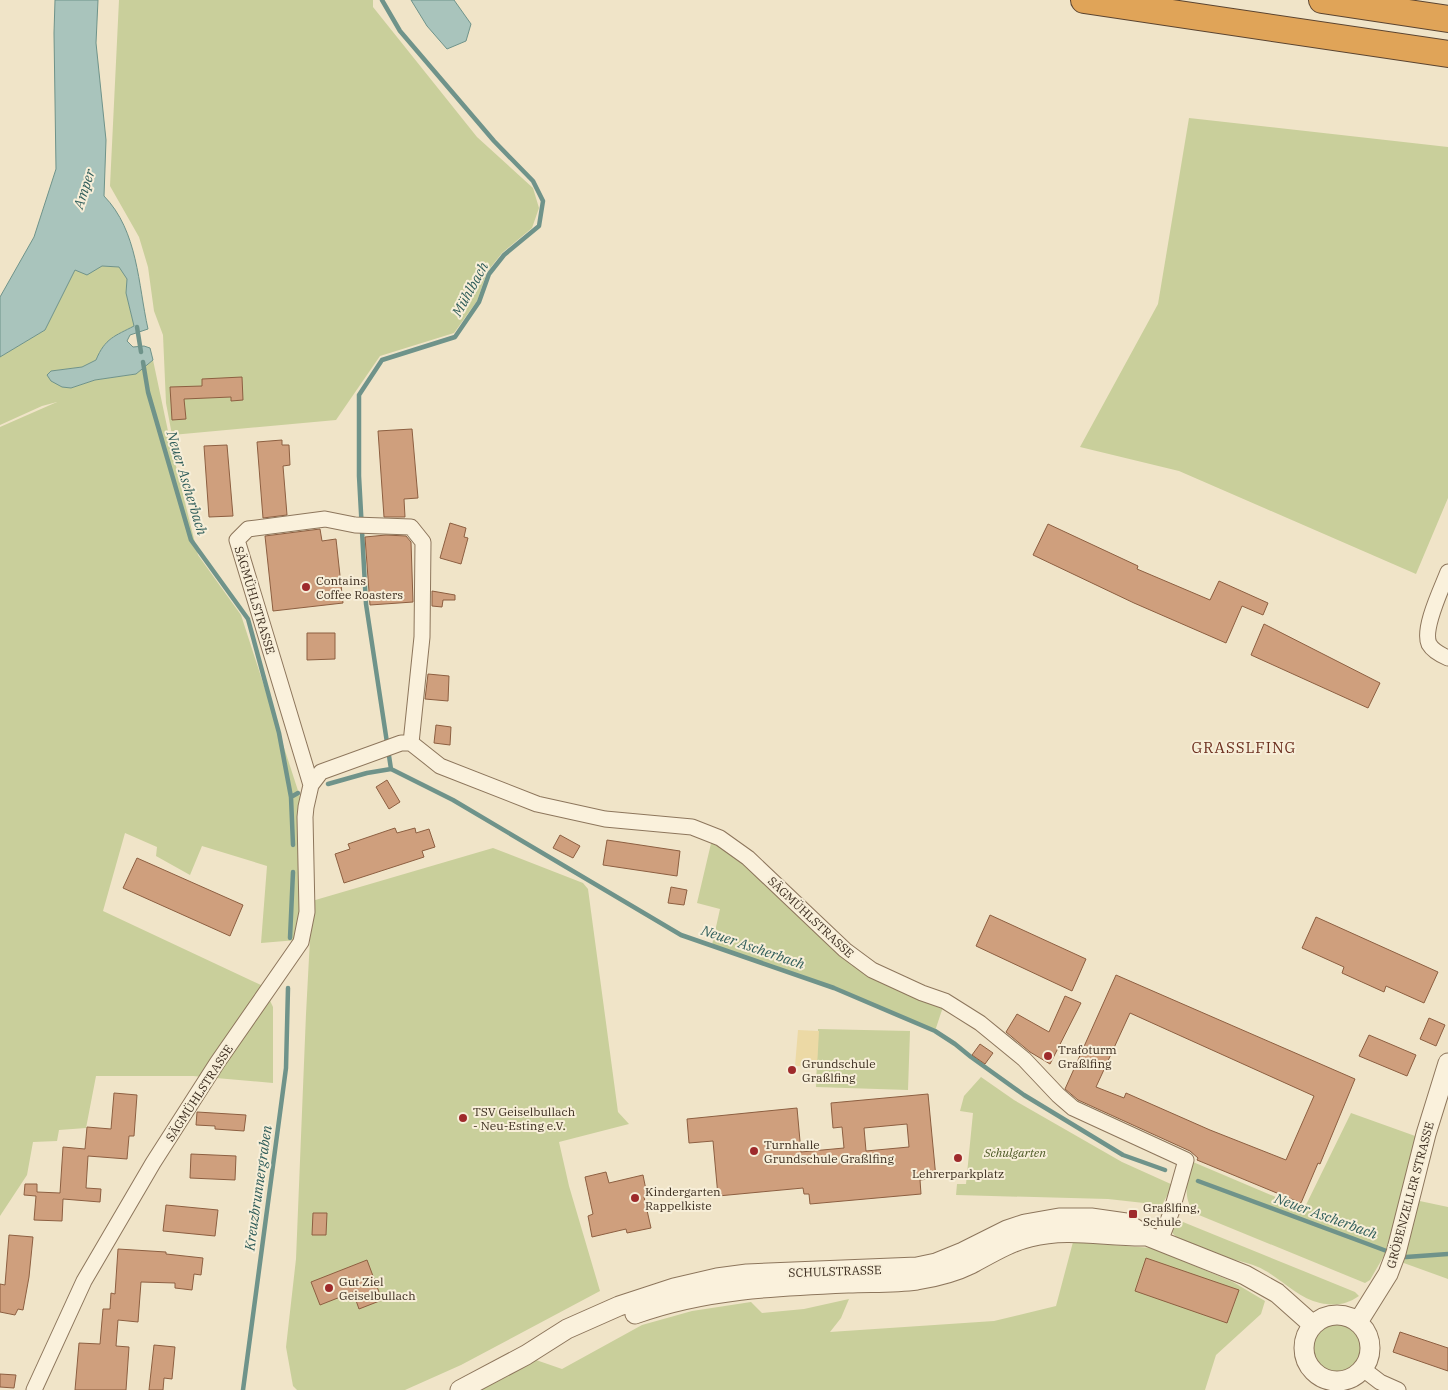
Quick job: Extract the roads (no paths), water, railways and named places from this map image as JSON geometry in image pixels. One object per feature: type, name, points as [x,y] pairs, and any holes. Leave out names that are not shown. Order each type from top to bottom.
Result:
[{"type":"highway","points":[[1084,0],[1448,54]]},
{"type":"highway","points":[[1322,0],[1448,19]]},
{"type":"street","name":"SÄGMÜHLSTRASSE","points":[[34,1390],[84,1281],[153,1163],[217,1063],[301,942],[307,912],[305,817],[311,785],[237,540],[248,529],[325,520],[362,525],[411,527],[423,542],[422,637],[406,743],[440,766],[537,804],[605,819],[692,827],[720,838],[748,858],[845,950],[872,970],[958,1008],[980,1023],[1024,1059],[1073,1108],[1186,1160],[1183,1174],[1153,1238]]},
{"type":"street","points":[[1448,572],[1428,625],[1429,643],[1438,653],[1448,658]]},
{"type":"street","points":[[311,785],[322,772],[406,743]]},
{"type":"street","name":"GRÖBENZELLER STRASSE","points":[[1358,1322],[1392,1265],[1426,1134],[1448,1062]]},
{"type":"street","name":"SCHULSTRASSE","points":[[460,1390],[526,1355],[639,1312],[678,1301],[720,1292],[753,1288],[919,1280],[969,1265],[1001,1248],[1029,1237],[1062,1231],[1153,1238],[1245,1275],[1276,1293],[1313,1324]]},
{"type":"street","points":[[1343,1315],[1358,1322],[1365,1330],[1369,1340],[1368,1360],[1363,1369],[1356,1376],[1347,1380],[1338,1382],[1328,1381],[1317,1384],[1303,1354],[1306,1334],[1313,1324],[1326,1316],[1343,1315]]},
{"type":"street","points":[[1363,1369],[1380,1382],[1398,1390]]},
{"type":"water","name":"Amper","points":[[55,0],[98,0],[96,43],[106,140],[104,196],[124,225],[130,242],[139,276],[148,329],[130,335],[127,341],[133,347],[144,346],[150,348],[153,360],[136,374],[95,380],[71,388],[62,387],[51,381],[47,375],[51,371],[82,367],[96,360],[107,342],[134,326],[126,293],[127,279],[119,267],[102,266],[87,275],[75,270],[45,330],[0,357],[0,297],[34,237],[56,169]]},
{"type":"water","points":[[411,0],[454,0],[471,24],[466,41],[447,49],[427,26]]},
{"type":"waterway","name":"Mühlbach","points":[[382,0],[400,31],[494,141],[533,181],[543,201],[539,226],[504,255],[489,274],[479,302],[455,337],[382,360],[359,395],[359,476],[366,604],[391,769]]},
{"type":"waterway","name":"Neuer Ascherbach","points":[[137,327],[141,352]]},
{"type":"waterway","name":"Neuer Ascherbach","points":[[143,362],[148,392],[191,540],[248,619],[279,733],[291,797],[298,793]]},
{"type":"waterway","name":"Neuer Ascherbach","points":[[328,784],[367,773],[391,769],[453,800],[681,935],[834,988],[935,1031],[1024,1095],[1123,1155],[1165,1170]]},
{"type":"waterway","name":"Kreuzbrunnergraben","points":[[291,797],[293,845]]},
{"type":"waterway","name":"Kreuzbrunnergraben","points":[[290,938],[293,872]]},
{"type":"waterway","name":"Kreuzbrunnergraben","points":[[243,1390],[286,1068],[288,988]]},
{"type":"waterway","name":"Neuer Ascherbach","points":[[1198,1181],[1392,1253]]},
{"type":"waterway","name":"Neuer Ascherbach","points":[[1400,1255],[1406,1257],[1448,1254]]},
{"type":"place","name":"Contains Coffee Roasters","points":[[306,587]]},
{"type":"place","name":"Trafoturm Graßlfing","points":[[1048,1056]]},
{"type":"place","name":"Grundschule Graßlfing","points":[[792,1070]]},
{"type":"place","name":"TSV Geiselbullach - Neu-Esting e.V.","points":[[463,1118]]},
{"type":"place","name":"Turnhalle Grundschule Graßlfing","points":[[754,1151]]},
{"type":"place","name":"Lehrerparkplatz","points":[[958,1158]]},
{"type":"place","name":"Kindergarten Rappelkiste","points":[[635,1198]]},
{"type":"place","name":"Graßlfing, Schule","points":[[1133,1214]]},
{"type":"place","name":"Gut Ziel Geiselbullach","points":[[329,1288]]},
{"type":"district","name":"GRASSLFING","points":[[1244,747]]},
{"type":"park label","name":"Schulgarten","points":[[1015,1152]]}]
